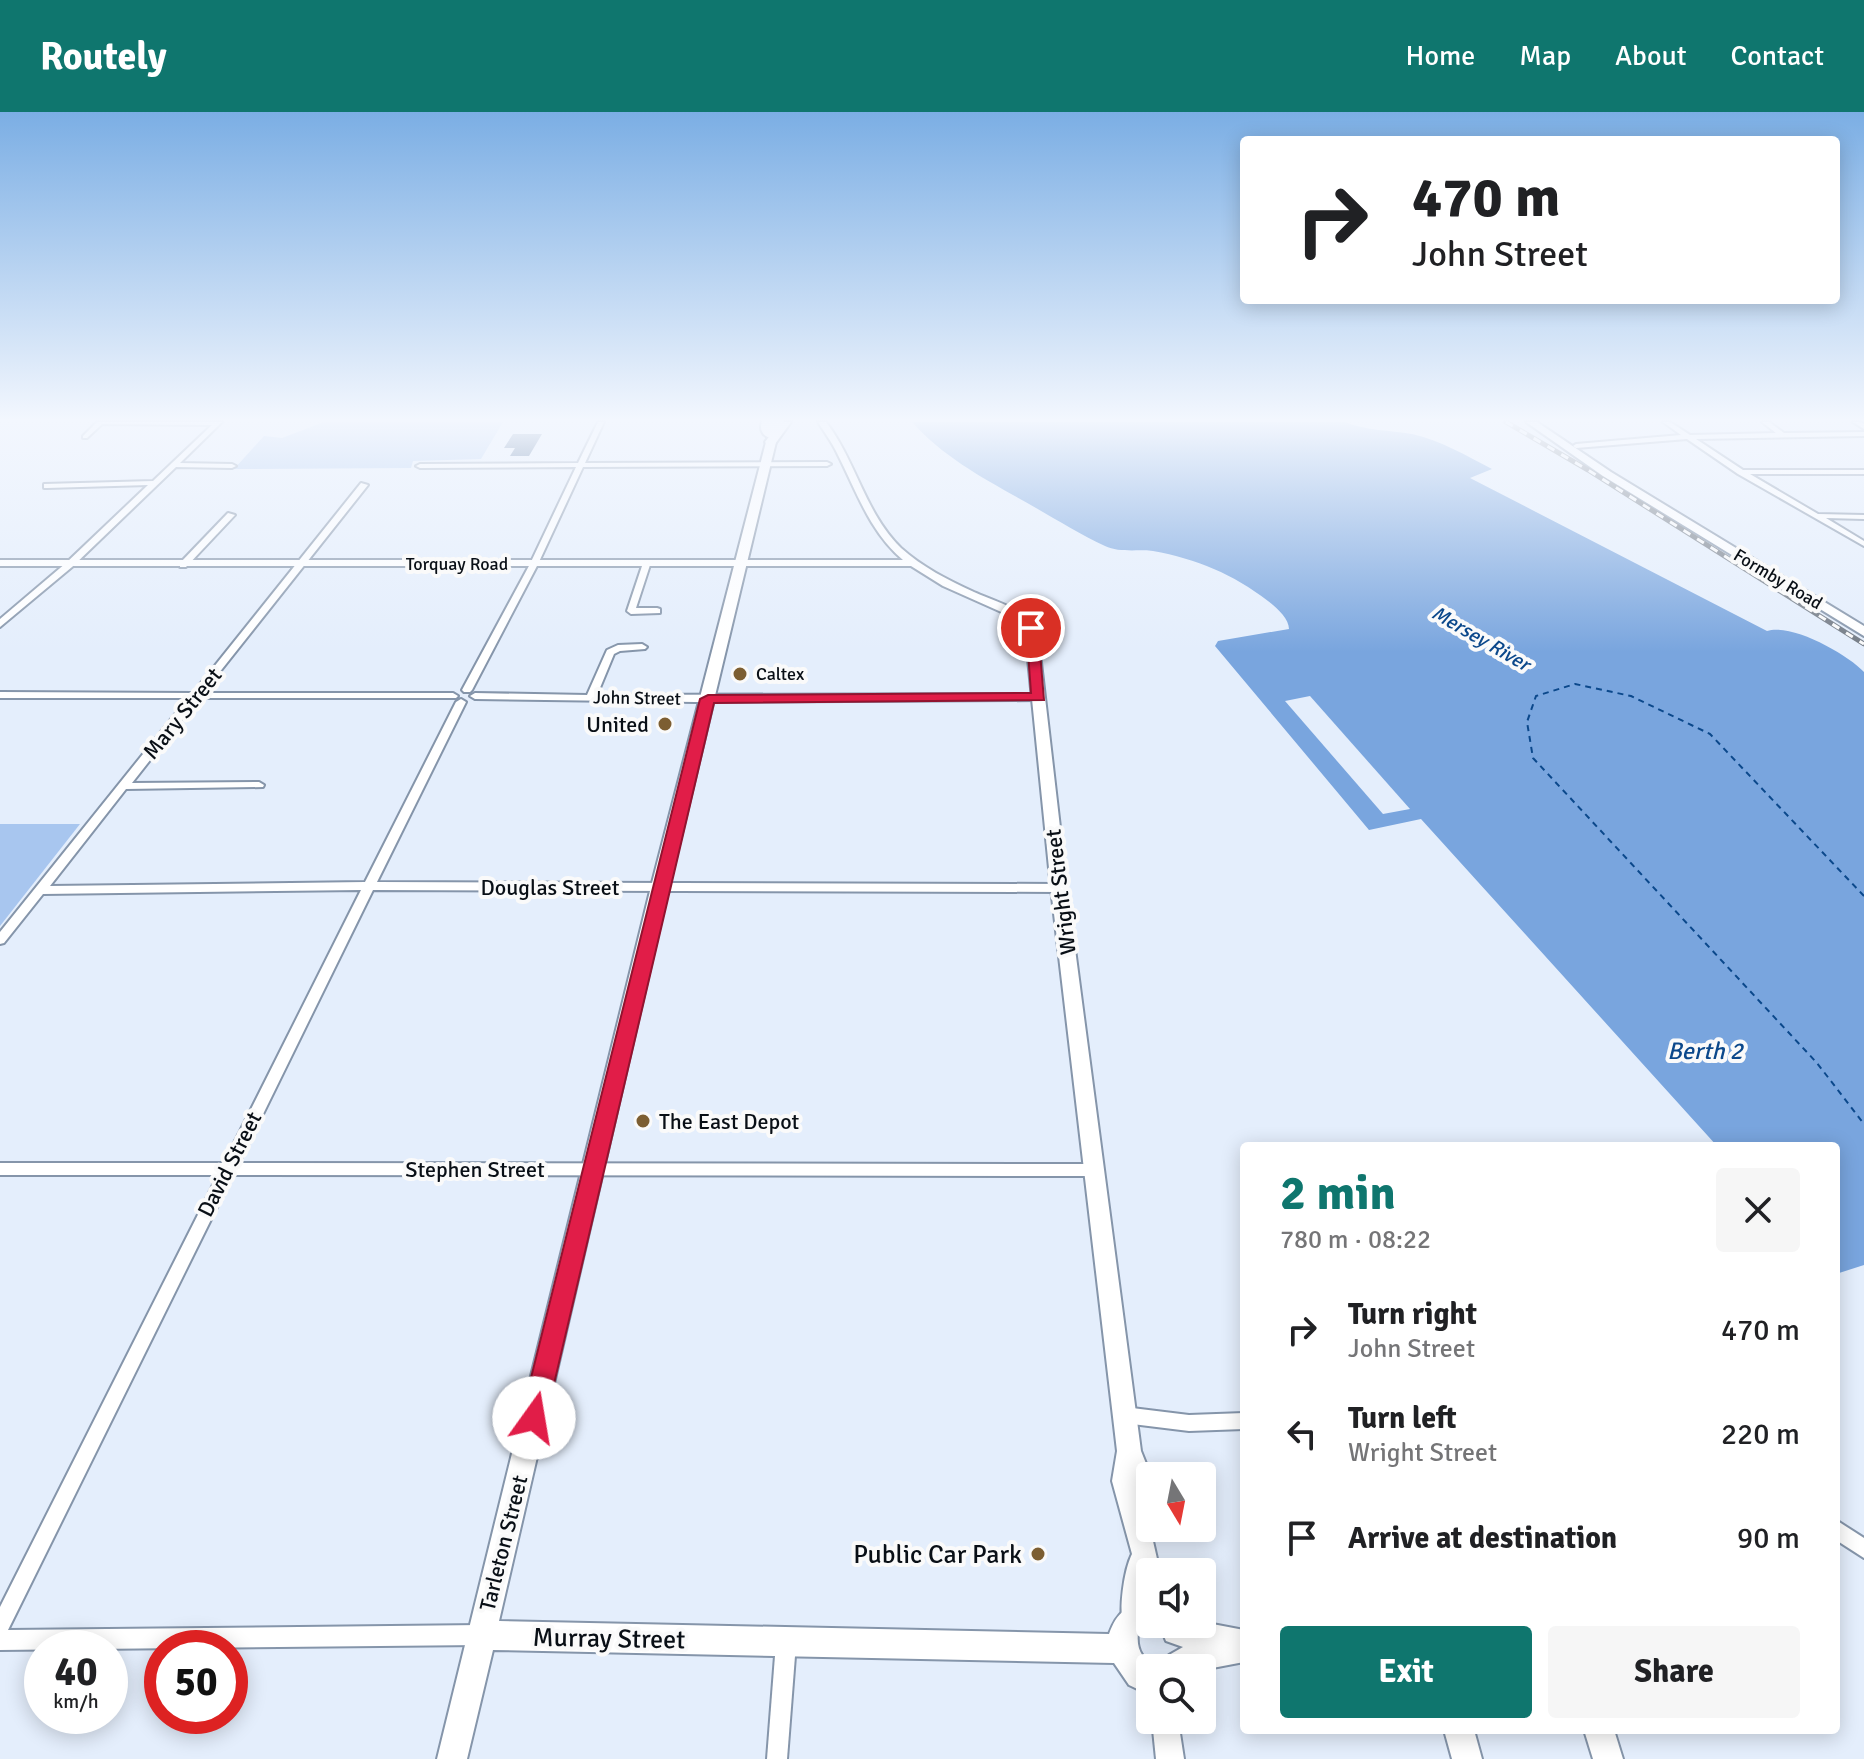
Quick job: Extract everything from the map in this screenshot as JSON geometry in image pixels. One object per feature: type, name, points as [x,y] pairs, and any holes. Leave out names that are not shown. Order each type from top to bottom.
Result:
[{"type":"main road","name":"Tarleton Street","points":[[452,1759],[660,887],[757,499]]},
{"type":"main road","name":"Formby Road","points":[[1654,499],[1864,629]]},
{"type":"main road","name":"Formby Road","points":[[1656,499],[1864,629]]},
{"type":"main road","points":[[1136,1622],[1125,1630],[1123,1649],[1136,1673]]},
{"type":"main road","name":"Murray Street","points":[[481,1635],[1123,1649]]},
{"type":"main road","points":[[1212,1638],[1240,1645]]},
{"type":"main road","points":[[1204,1654],[1240,1647]]},
{"type":"main road","points":[[1460,1734],[1467,1759]]},
{"type":"main road","points":[[1600,1734],[1608,1759]]},
{"type":"street","points":[[0,624],[139,499]]},
{"type":"street","name":"Mary Street","points":[[0,940],[353,499]]},
{"type":"street","name":"David Street","points":[[0,1627],[226,1169],[565,499]]},
{"type":"street","name":"Wright Street","points":[[866,499],[883,534],[914,563],[1028,622],[1129,1451],[1124,1481],[1136,1526]]},
{"type":"street","points":[[1786,499],[1864,544]]},
{"type":"street","points":[[183,565],[231,515]]},
{"type":"street","points":[[1814,516],[1864,517]]},
{"type":"street","name":"Torquay Road","points":[[0,563],[914,563]]},
{"type":"street","points":[[646,565],[631,611],[657,611]]},
{"type":"street","points":[[591,697],[610,652],[618,648],[642,647]]},
{"type":"street","name":"John Street","points":[[0,695],[708,699],[1039,697]]},
{"type":"street","points":[[123,786],[259,785]]},
{"type":"street","name":"Douglas Street","points":[[40,890],[369,886],[1059,888]]},
{"type":"street","name":"Stephen Street","points":[[0,1169],[1094,1170]]},
{"type":"street","points":[[1124,1415],[1189,1423],[1240,1421]]},
{"type":"street","points":[[1840,1532],[1864,1549]]},
{"type":"street","name":"Murray Street","points":[[0,1640],[481,1635]]},
{"type":"street","points":[[777,1759],[786,1641]]},
{"type":"street","points":[[1167,1734],[1170,1759]]},
{"type":"shaded area","points":[[0,824],[80,824],[0,926]]},
{"type":"water","points":[[1020,499],[1510,499],[1767,631],[1790,632],[1818,642],[1864,672],[1864,1265],[1840,1273],[1840,1142],[1713,1142],[1421,819],[1369,830],[1215,646],[1218,641],[1289,629],[1285,618],[1275,607],[1228,575],[1199,563],[1153,551],[1110,548]]},
{"type":"pier","points":[[1310,696],[1410,809],[1383,814],[1285,701]]},
{"type":"ferry route","points":[[1864,896],[1710,734],[1631,696],[1575,684],[1536,696],[1527,722],[1533,758],[1817,1063],[1864,1124]]},
{"type":"railway","points":[[1634,499],[1864,644]]},
{"type":"place","name":"Caltex","points":[[740,674]]},
{"type":"place","name":"United","points":[[665,724]]},
{"type":"place","name":"The East Depot","points":[[643,1121]]},
{"type":"place","name":"Public Car Park","points":[[1038,1554]]},
{"type":"route","points":[[534,1418],[660,887],[708,699],[1039,697],[1031,628]]},
{"type":"water label","name":"Mersey River","points":[[1481,638]]},
{"type":"water label","name":"Berth 2","points":[[1705,1051]]}]
